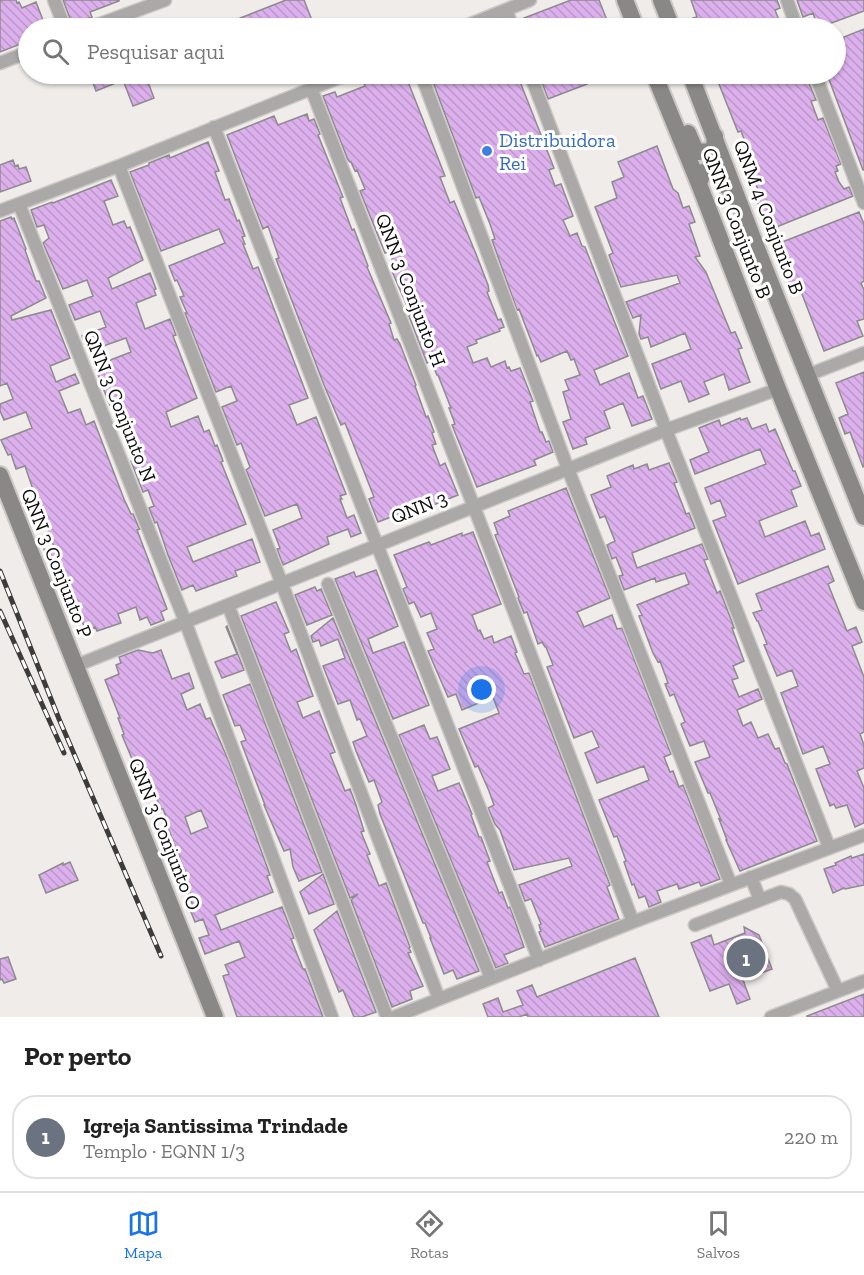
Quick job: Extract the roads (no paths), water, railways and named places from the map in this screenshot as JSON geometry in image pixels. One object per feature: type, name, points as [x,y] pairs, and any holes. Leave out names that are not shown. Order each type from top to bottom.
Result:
[{"type":"main road","points":[[625,0],[632,18]]},
{"type":"main road","points":[[661,0],[668,18]]},
{"type":"main road","name":"QNN 3 Conjunto B","points":[[658,84],[819,488]]},
{"type":"main road","points":[[668,84],[694,147],[699,152],[710,151],[714,147],[715,136]]},
{"type":"main road","name":"QNM 4 Conjunto B","points":[[694,84],[767,274],[863,510]]},
{"type":"main road","points":[[699,183],[703,172],[708,170],[716,170],[722,174],[748,243],[767,274]]},
{"type":"main road","name":"QNN 3 Conjunto P","points":[[0,475],[75,666]]},
{"type":"main road","points":[[819,488],[846,533],[864,580]]},
{"type":"main road","points":[[819,488],[864,602]]},
{"type":"main road","name":"QNN 3 Conjunto O","points":[[75,666],[215,1017]]},
{"type":"street","points":[[54,0],[61,18]]},
{"type":"street","points":[[116,18],[165,0]]},
{"type":"street","points":[[486,18],[530,0]]},
{"type":"street","points":[[787,0],[793,18]]},
{"type":"street","points":[[506,10],[509,18]]},
{"type":"street","points":[[0,63],[18,56]]},
{"type":"street","points":[[0,212],[322,84]]},
{"type":"street","points":[[425,84],[568,469],[731,885]]},
{"type":"street","points":[[534,84],[829,847]]},
{"type":"street","points":[[819,84],[864,203]]},
{"type":"street","name":"QNN 3 Conjunto H","points":[[311,88],[633,922]]},
{"type":"street","points":[[214,128],[539,960]]},
{"type":"street","points":[[119,166],[282,584],[439,999]]},
{"type":"street","name":"QNN 3 Conjunto N","points":[[19,204],[185,621],[332,1017]]},
{"type":"street","points":[[808,375],[864,353]]},
{"type":"street","name":"QNN 3","points":[[75,666],[666,430],[778,389]]},
{"type":"street","points":[[328,584],[491,978]]},
{"type":"street","points":[[228,605],[387,1017]]},
{"type":"street","points":[[394,1017],[633,922],[864,835]]},
{"type":"street","points":[[751,877],[760,900]]},
{"type":"street","points":[[695,925],[781,892],[789,894],[795,899],[838,991]]},
{"type":"street","points":[[771,1017],[784,1015],[864,981]]},
{"type":"railway","points":[[0,571],[59,719],[161,956]]},
{"type":"railway","points":[[0,611],[64,753]]},
{"type":"place","name":"Distribuidora Rei","points":[[487,151]]},
{"type":"place","name":"Igreja Santissima Trindade","points":[[746,958]]}]
